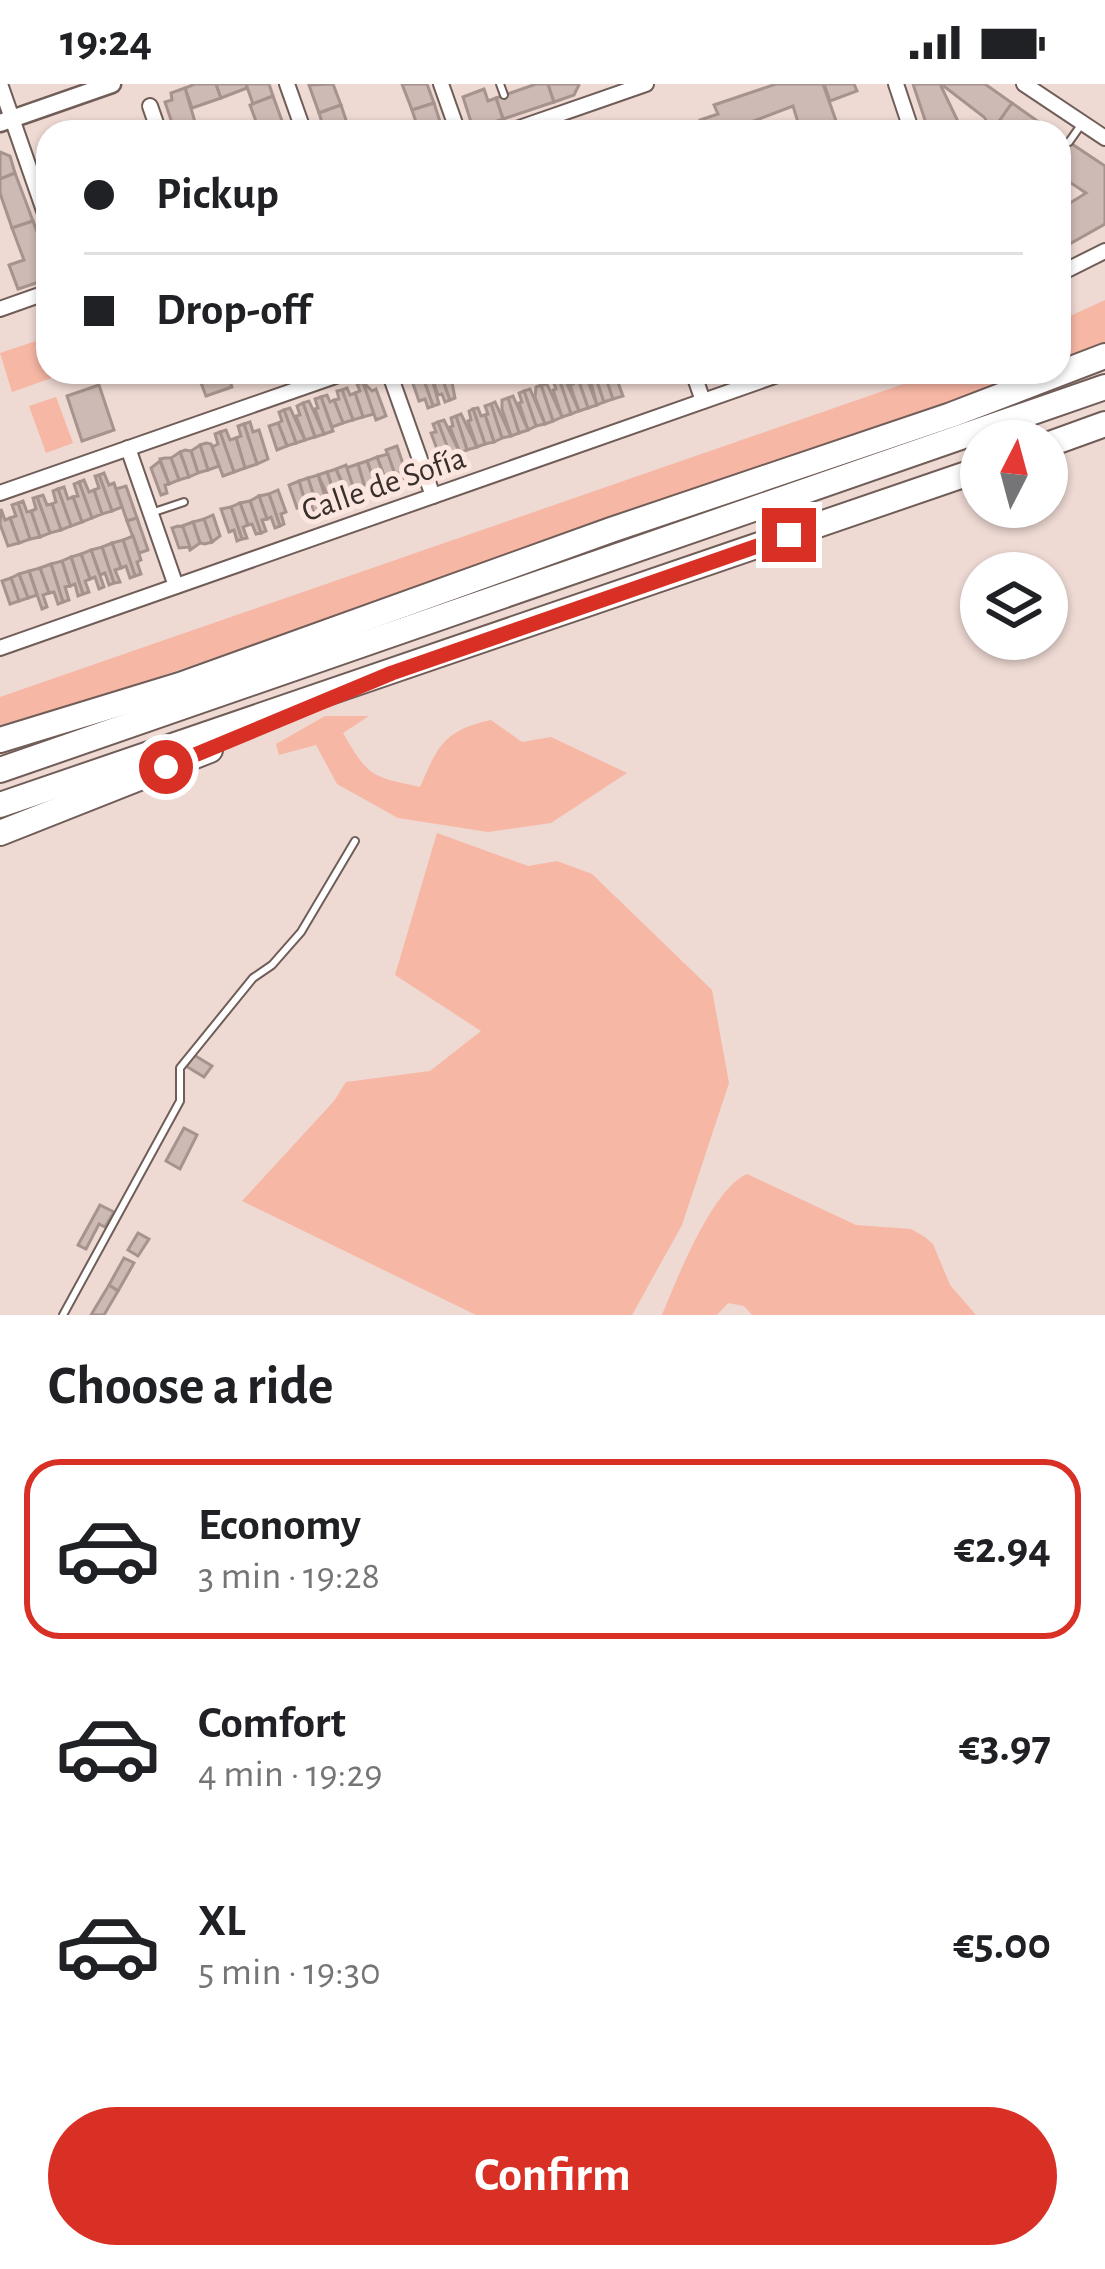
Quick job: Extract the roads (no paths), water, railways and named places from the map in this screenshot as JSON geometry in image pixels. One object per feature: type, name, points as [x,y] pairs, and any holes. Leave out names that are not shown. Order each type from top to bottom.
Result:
[{"type":"highway","points":[[1071,369],[1105,356]]},
{"type":"highway","points":[[0,740],[180,686],[1033,384]]},
{"type":"highway","points":[[0,770],[1105,387]]},
{"type":"highway","points":[[1068,437],[1105,424]]},
{"type":"highway","points":[[0,805],[960,476]]},
{"type":"highway","points":[[468,608],[681,506]]},
{"type":"highway","points":[[0,833],[392,673]]},
{"type":"street","points":[[0,84],[6,121],[36,193]]},
{"type":"street","points":[[6,121],[112,84]]},
{"type":"street","points":[[287,84],[300,120]]},
{"type":"street","points":[[441,84],[454,120]]},
{"type":"street","points":[[592,84],[597,101]]},
{"type":"street","points":[[535,120],[646,84]]},
{"type":"street","points":[[896,84],[908,120]]},
{"type":"street","points":[[1024,84],[1105,138]]},
{"type":"street","points":[[150,106],[155,120]]},
{"type":"street","points":[[1071,264],[1105,250]]},
{"type":"street","points":[[0,309],[36,296]]},
{"type":"street","points":[[0,493],[312,384]]},
{"type":"street","points":[[392,384],[433,496]]},
{"type":"street","points":[[697,384],[703,401]]},
{"type":"street","name":"Calle de Sofía","points":[[0,648],[752,384]]},
{"type":"street","points":[[128,448],[176,586]]},
{"type":"lane","points":[[500,84],[504,95]]},
{"type":"lane","points":[[1071,139],[1083,123]]},
{"type":"lane","points":[[151,514],[184,502]]},
{"type":"lane","points":[[63,1315],[180,1101],[180,1068],[253,978],[272,965],[301,932],[355,841]]}]
